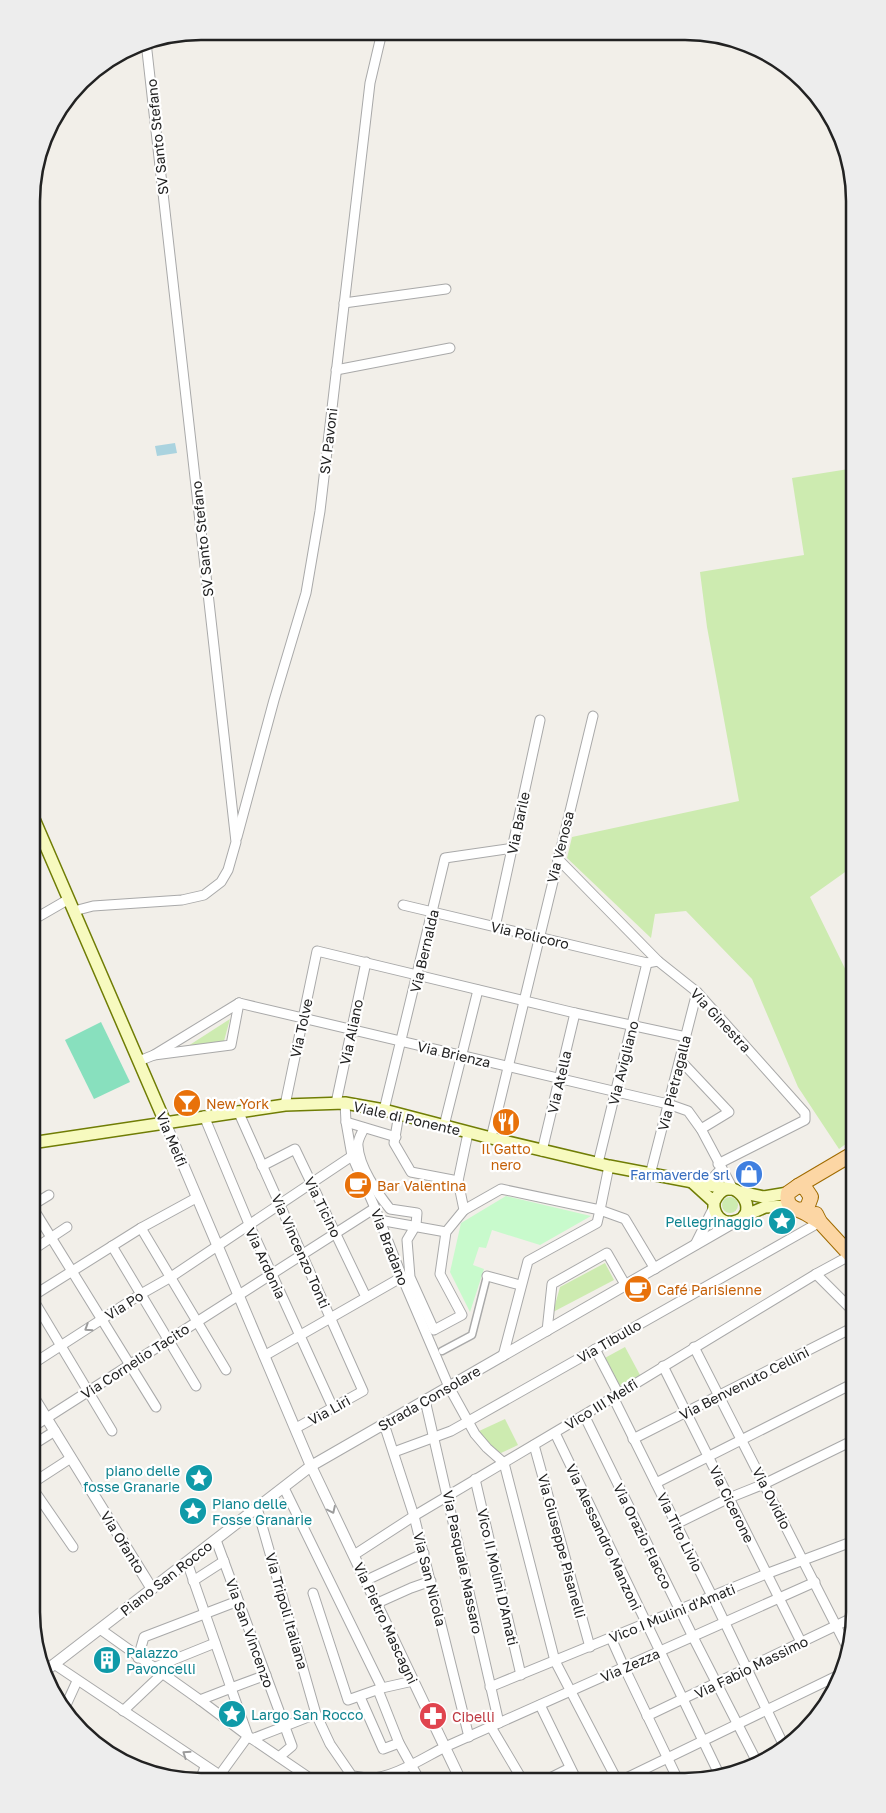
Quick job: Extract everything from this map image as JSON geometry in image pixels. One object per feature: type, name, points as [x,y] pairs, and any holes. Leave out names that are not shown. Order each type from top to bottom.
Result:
[{"type":"main road","name":"Via Melfi","points":[[40,831],[165,1122]]},
{"type":"main road","name":"Viale di Ponente","points":[[40,1142],[238,1111],[285,1105],[341,1103],[384,1110],[542,1151],[650,1175],[707,1184],[764,1197],[794,1199],[807,1208],[811,1197]]},
{"type":"main road","points":[[794,1199],[824,1171],[846,1158]]},
{"type":"main road","points":[[811,1197],[814,1183],[824,1171]]},
{"type":"main road","points":[[691,1181],[714,1205],[719,1218],[723,1221],[739,1219],[765,1207],[794,1199],[806,1188],[820,1222]]},
{"type":"main road","points":[[714,1205],[720,1192],[734,1190],[746,1200],[746,1211],[739,1219]]},
{"type":"main road","points":[[794,1199],[820,1222],[846,1250]]},
{"type":"street","name":"SV Pavoni","points":[[236,842],[274,700],[306,593],[320,511],[370,84],[380,40]]},
{"type":"street","name":"SV Santo Stefano","points":[[74,911],[93,906],[182,900],[204,895],[221,882],[228,870],[236,842],[147,50]]},
{"type":"street","points":[[344,303],[446,289]]},
{"type":"street","points":[[336,370],[450,348]]},
{"type":"street","name":"Via Venosa","points":[[508,1067],[557,858],[593,716]]},
{"type":"street","name":"Via Barile","points":[[496,927],[540,720]]},
{"type":"street","name":"Via Bernalda","points":[[384,1110],[446,858],[513,848]]},
{"type":"street","name":"Via Ginestra","points":[[557,858],[658,962],[697,992],[805,1113],[805,1120],[720,1167]]},
{"type":"street","points":[[40,916],[69,899]]},
{"type":"street","name":"Via Policoro","points":[[402,905],[647,963],[658,962]]},
{"type":"street","name":"Via Tolve","points":[[285,1105],[317,951],[366,962]]},
{"type":"street","points":[[366,962],[575,1013],[686,1037]]},
{"type":"street","name":"Via Aliano","points":[[341,1103],[351,1029],[366,962]]},
{"type":"street","name":"Via Avigliano","points":[[600,1210],[604,1165],[616,1092],[647,963]]},
{"type":"street","points":[[444,1126],[478,990]]},
{"type":"street","name":"Via Pietragalla","points":[[650,1175],[697,992]]},
{"type":"street","points":[[139,1061],[154,1055],[239,1003]]},
{"type":"street","points":[[154,1055],[231,1045],[239,1003]]},
{"type":"street","name":"Via Brienza","points":[[239,1003],[668,1104],[688,1111],[701,1129],[734,1190]]},
{"type":"street","name":"Via Atella","points":[[542,1151],[575,1013]]},
{"type":"street","points":[[680,1060],[729,1112],[701,1129]]},
{"type":"street","points":[[491,1138],[508,1067]]},
{"type":"street","name":"Via Bradano","points":[[341,1103],[352,1156],[375,1208],[402,1278],[425,1322],[449,1387],[467,1422],[487,1448],[504,1462]]},
{"type":"street","name":"Via Vincenzo Tonti","points":[[238,1111],[363,1391]]},
{"type":"street","points":[[399,1114],[394,1142],[411,1172],[458,1181]]},
{"type":"street","name":"Via Ardonia","points":[[204,1116],[271,1274],[333,1408]]},
{"type":"street","name":"Via Melfi","points":[[165,1122],[311,1466]]},
{"type":"street","points":[[346,1122],[396,1137]]},
{"type":"street","points":[[364,1128],[357,1144],[360,1159],[378,1195],[390,1209],[417,1213],[416,1225],[407,1240],[410,1277],[425,1322],[434,1330],[462,1315],[440,1274],[446,1232],[464,1210],[501,1189],[600,1210],[625,1219],[655,1269]]},
{"type":"street","points":[[464,1210],[458,1181],[468,1132]]},
{"type":"street","name":"Via Ticino","points":[[262,1166],[295,1149],[366,1298]]},
{"type":"street","name":"Via Po","points":[[40,1359],[141,1294],[171,1277],[352,1156]]},
{"type":"street","points":[[707,1184],[720,1167]]},
{"type":"street","points":[[40,1201],[50,1195]]},
{"type":"street","points":[[40,1291],[141,1228],[196,1198]]},
{"type":"street","points":[[695,1245],[714,1205]]},
{"type":"street","name":"Via Cornelio Tacito","points":[[40,1423],[375,1208]]},
{"type":"street","points":[[502,1356],[528,1261],[597,1223],[600,1210]]},
{"type":"street","points":[[40,1218],[156,1407]]},
{"type":"street","name":"Strada Consolare","points":[[311,1466],[626,1286],[739,1219]]},
{"type":"street","points":[[379,1220],[416,1225],[446,1232]]},
{"type":"street","name":"Via Tibullo","points":[[394,1452],[435,1437],[467,1422],[820,1222]]},
{"type":"street","points":[[40,1244],[67,1227]]},
{"type":"street","points":[[141,1228],[226,1370]]},
{"type":"street","points":[[112,1246],[196,1386]]},
{"type":"street","points":[[547,1331],[552,1284],[560,1279],[607,1253],[626,1286]]},
{"type":"street","name":"Vico III Melfi","points":[[354,1555],[414,1516],[555,1433],[694,1347],[816,1274],[846,1260]]},
{"type":"street","points":[[816,1274],[846,1304]]},
{"type":"street","points":[[442,1351],[472,1335],[487,1276],[520,1285]]},
{"type":"street","points":[[264,1356],[402,1278]]},
{"type":"street","points":[[40,1311],[112,1431]]},
{"type":"street","name":"Via Benvenuto Cellini","points":[[633,1439],[846,1331]]},
{"type":"street","name":"Via Ovidio","points":[[694,1347],[843,1640]]},
{"type":"street","name":"Via Tito Livio","points":[[595,1350],[633,1439],[725,1622],[782,1741]]},
{"type":"street","name":"Via Cicerone","points":[[663,1366],[801,1642]]},
{"type":"street","points":[[656,1483],[846,1387]]},
{"type":"street","name":"Via Liri","points":[[296,1428],[363,1391]]},
{"type":"street","name":"Via Pasquale Massaro","points":[[426,1400],[490,1687],[495,1725],[519,1773]]},
{"type":"street","name":"Via Ofanto","points":[[40,1408],[152,1589]]},
{"type":"street","name":"Via Orazio Flacco","points":[[584,1415],[754,1757]]},
{"type":"street","name":"Via San Nicola","points":[[384,1424],[414,1516],[469,1737]]},
{"type":"street","points":[[40,1440],[55,1431]]},
{"type":"street","name":"Via Alessandro Manzoni","points":[[555,1433],[658,1652],[717,1770]]},
{"type":"street","points":[[676,1524],[846,1444]]},
{"type":"street","name":"Via Giuseppe Pisanelli","points":[[534,1445],[590,1647]]},
{"type":"street","points":[[40,1479],[71,1458]]},
{"type":"street","points":[[504,1462],[555,1661],[613,1773]]},
{"type":"street","name":"Piano San Rocco","points":[[50,1667],[311,1466]]},
{"type":"street","name":"Via Pietro Mascagni","points":[[311,1466],[456,1773]]},
{"type":"street","name":"Vico II Molini D'Amati","points":[[475,1479],[521,1675]]},
{"type":"street","points":[[284,1488],[380,1689],[399,1743],[416,1773]]},
{"type":"street","points":[[40,1498],[73,1547]]},
{"type":"street","name":"Via Tripoli Italiana","points":[[257,1508],[316,1714],[330,1744],[347,1773]]},
{"type":"street","name":"Via San Vincenzo","points":[[216,1540],[292,1746],[279,1757]]},
{"type":"street","name":"Vico I Mulini d'Amati","points":[[490,1687],[766,1574],[846,1544]]},
{"type":"street","points":[[371,1578],[424,1553]]},
{"type":"street","points":[[187,1562],[204,1614],[250,1738]]},
{"type":"street","points":[[193,1581],[224,1562]]},
{"type":"street","points":[[382,1601],[431,1581]]},
{"type":"street","name":"Via Zezza","points":[[392,1773],[444,1747],[815,1582]]},
{"type":"street","points":[[313,1593],[348,1700],[380,1689],[413,1681]]},
{"type":"street","points":[[138,1658],[144,1637],[238,1601]]},
{"type":"street","name":"Via Fabio Massimo","points":[[647,1716],[846,1621]]},
{"type":"street","points":[[100,1629],[250,1738],[302,1773]]},
{"type":"street","points":[[611,1638],[675,1773]]},
{"type":"street","points":[[153,1668],[215,1643]]},
{"type":"street","points":[[54,1664],[215,1773]]},
{"type":"street","points":[[123,1712],[162,1674]]},
{"type":"street","points":[[200,1700],[266,1675]]},
{"type":"street","points":[[636,1773],[831,1679]]},
{"type":"street","points":[[68,1702],[77,1681]]},
{"type":"street","points":[[360,1696],[383,1749],[399,1743]]},
{"type":"street","points":[[540,1705],[573,1773]]},
{"type":"street","points":[[226,1773],[250,1738],[316,1714]]},
{"type":"street","points":[[203,1773],[205,1767]]},
{"type":"street","points":[[560,1773],[570,1768]]},
{"type":"green space","points":[[846,469],[846,871],[810,897],[846,971],[846,1144],[839,1149],[798,1087],[752,979],[686,911],[655,914],[651,938],[567,858],[572,837],[739,801],[707,627],[700,572],[804,555],[792,478]]},
{"type":"green space","points":[[230,1019],[224,1041],[188,1046]]},
{"type":"green space","points":[[101,1022],[130,1082],[94,1099],[65,1040]]},
{"type":"green space","points":[[506,1196],[591,1216],[540,1245],[492,1230],[486,1248],[479,1247],[473,1265],[484,1269],[470,1312],[450,1272],[461,1223]]},
{"type":"green space","points":[[730,1197],[736,1199],[738,1205],[736,1211],[730,1213],[724,1211],[722,1205],[724,1199]]},
{"type":"green space","points":[[605,1263],[614,1280],[553,1312],[560,1287]]},
{"type":"green space","points":[[625,1347],[640,1375],[618,1387],[603,1359]]},
{"type":"green space","points":[[505,1419],[518,1445],[501,1453],[490,1446],[477,1432]]},
{"type":"water","points":[[175,443],[177,453],[157,456],[155,446]]},
{"type":"place","name":"New York","points":[[187,1103]]},
{"type":"place","name":"Il Gatto nero","points":[[506,1122]]},
{"type":"place","name":"Farmaverde srl","points":[[749,1174]]},
{"type":"place","name":"Bar Valentina","points":[[358,1185]]},
{"type":"place","name":"Pellegrinaggio","points":[[782,1221]]},
{"type":"place","name":"Café Parisienne","points":[[638,1289]]},
{"type":"place","name":"piano delle fosse Granarie","points":[[199,1478]]},
{"type":"place","name":"Piano delle Fosse Granarie","points":[[193,1511]]},
{"type":"place","name":"Palazzo Pavoncelli","points":[[107,1660]]},
{"type":"place","name":"Largo San Rocco","points":[[232,1714]]},
{"type":"place","name":"Cibelli","points":[[433,1716]]}]
